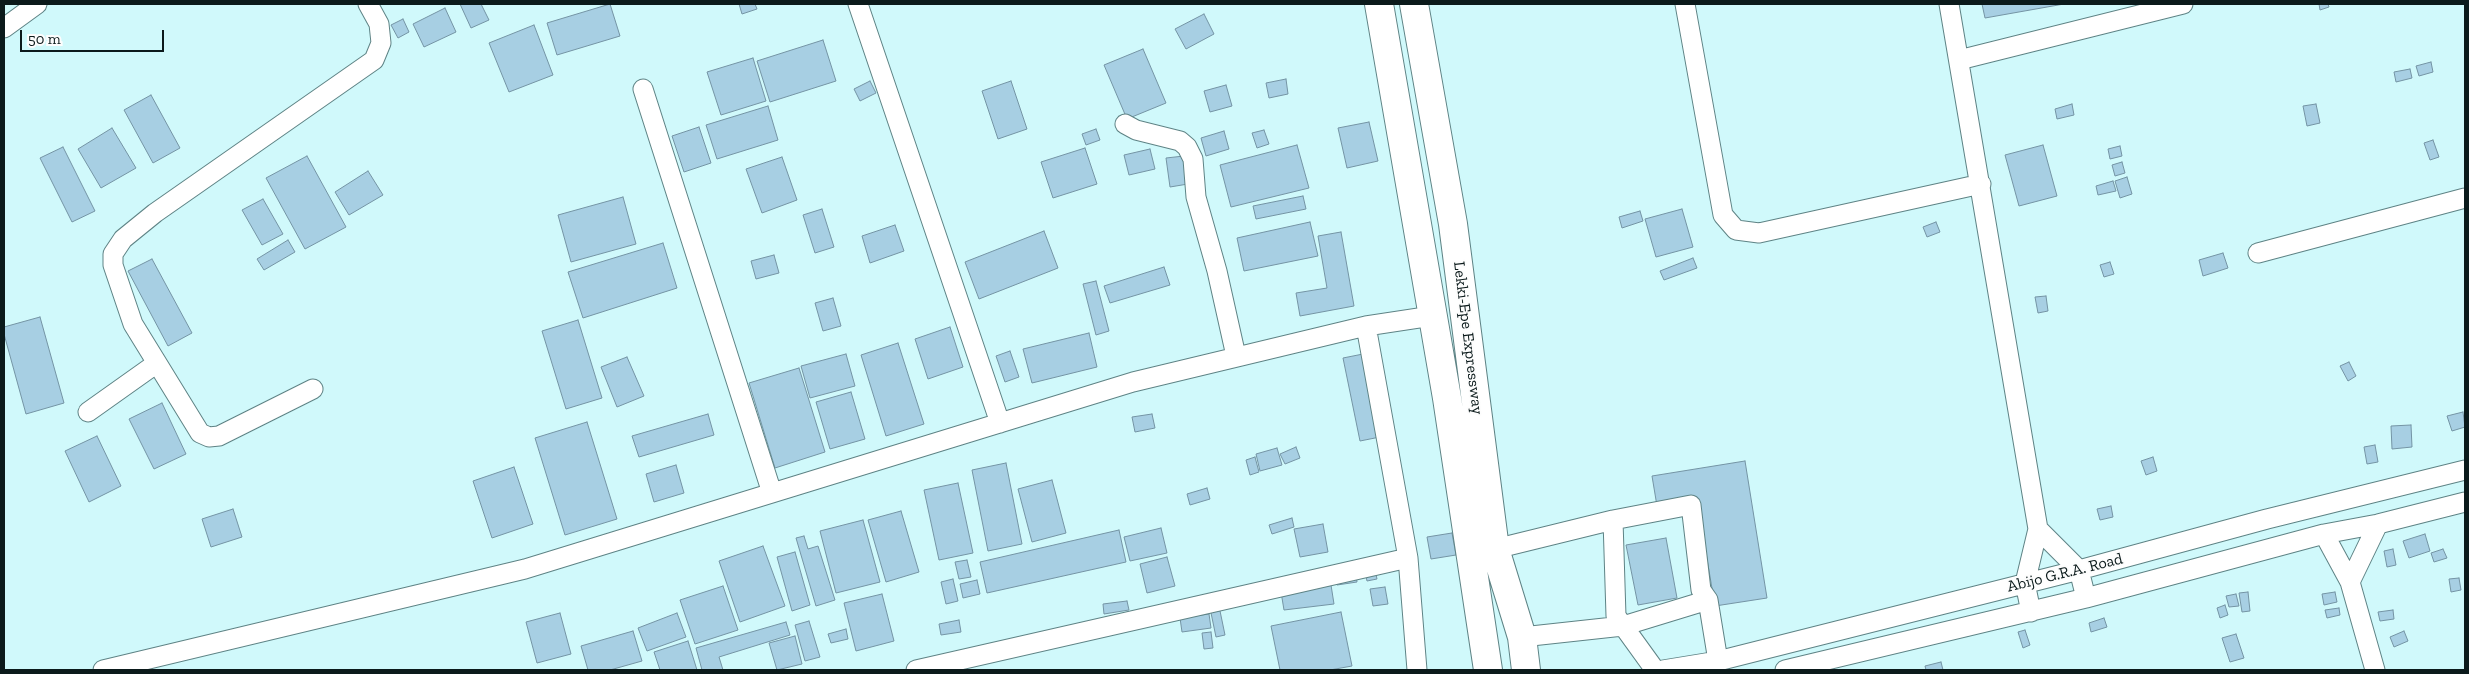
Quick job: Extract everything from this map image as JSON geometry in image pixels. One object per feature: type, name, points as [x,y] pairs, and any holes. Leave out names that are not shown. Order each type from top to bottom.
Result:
[{"type":"highway","name":"Lekki-Epe Expressway","points":[[1379,4],[1447,398],[1488,670]]},
{"type":"highway","name":"Lekki-Epe Expressway","points":[[1414,4],[1453,224],[1496,548],[1522,637],[1526,670]]},
{"type":"street","points":[[4,28],[37,4]]},
{"type":"street","points":[[313,388],[219,436],[209,437],[200,433],[133,324],[113,265],[113,254],[124,239],[154,213],[374,60],[381,43],[379,24],[368,4]]},
{"type":"street","points":[[858,4],[1000,423]]},
{"type":"street","points":[[1685,4],[1723,215],[1736,230],[1759,233],[1981,184]]},
{"type":"street","points":[[1949,4],[2038,529],[2025,583],[2032,612]]},
{"type":"street","points":[[1959,60],[2183,4]]},
{"type":"street","points":[[643,89],[772,493]]},
{"type":"street","points":[[1125,124],[1136,130],[1180,141],[1187,148],[1193,159],[1196,197],[1217,271],[1236,356]]},
{"type":"street","points":[[2258,254],[2465,198]]},
{"type":"street","points":[[104,670],[525,569],[1133,382],[1366,326],[1432,316]]},
{"type":"street","points":[[1366,326],[1408,558],[1417,670]]},
{"type":"street","points":[[88,412],[157,363]]},
{"type":"street","name":"Abijo G.R.A. Road","points":[[1663,670],[1718,661],[2079,570],[2267,519],[2465,470]]},
{"type":"street","name":"Abijo G.R.A. Road","points":[[1785,670],[2032,612],[2324,534],[2378,524],[2465,502]]},
{"type":"street","points":[[1496,548],[1613,520],[1691,505],[1704,595],[1718,661]]},
{"type":"street","points":[[1613,520],[1620,621],[1655,670]]},
{"type":"street","points":[[2350,582],[2378,524]]},
{"type":"street","points":[[2038,529],[2079,570],[2086,598]]},
{"type":"street","points":[[2324,534],[2350,582],[2375,670]]},
{"type":"street","points":[[916,670],[1408,558]]},
{"type":"street","points":[[1522,637],[1620,621],[1704,595]]},
{"type":"building","points":[[460,4],[481,4],[489,20],[471,28]]},
{"type":"building","points":[[610,4],[620,36],[557,55],[547,23]]},
{"type":"building","points":[[739,4],[755,4],[757,9],[742,14]]},
{"type":"building","points":[[1982,4],[2064,4],[1985,18]]},
{"type":"building","points":[[2319,4],[2328,4],[2329,7],[2320,10]]},
{"type":"building","points":[[445,8],[456,32],[424,47],[413,24]]},
{"type":"building","points":[[1204,14],[1214,34],[1186,49],[1175,29]]},
{"type":"building","points":[[403,19],[409,32],[398,38],[391,25]]},
{"type":"building","points":[[534,25],[553,75],[509,92],[489,43]]},
{"type":"building","points":[[823,40],[836,81],[770,102],[757,61]]},
{"type":"building","points":[[1143,49],[1166,103],[1127,119],[1104,65]]},
{"type":"building","points":[[753,58],[766,101],[721,115],[707,72]]},
{"type":"building","points":[[2431,62],[2433,72],[2419,76],[2416,66]]},
{"type":"building","points":[[2410,69],[2412,78],[2396,82],[2394,72]]},
{"type":"building","points":[[1286,79],[1288,94],[1269,98],[1266,83]]},
{"type":"building","points":[[870,81],[876,93],[860,101],[854,89]]},
{"type":"building","points":[[1011,81],[1027,129],[998,139],[982,91]]},
{"type":"building","points":[[1226,85],[1232,106],[1210,112],[1204,91]]},
{"type":"building","points":[[151,95],[180,148],[153,163],[124,110]]},
{"type":"building","points":[[2072,104],[2074,115],[2057,119],[2055,109]]},
{"type":"building","points":[[2316,104],[2320,123],[2307,126],[2303,106]]},
{"type":"building","points":[[768,106],[778,140],[717,159],[706,125]]},
{"type":"building","points":[[1369,122],[1378,161],[1347,168],[1338,128]]},
{"type":"building","points":[[699,127],[711,163],[684,172],[672,136]]},
{"type":"building","points":[[112,128],[136,168],[101,188],[78,149]]},
{"type":"building","points":[[1096,129],[1100,140],[1086,145],[1082,134]]},
{"type":"building","points":[[1264,130],[1269,144],[1257,148],[1252,133]]},
{"type":"building","points":[[1224,131],[1229,149],[1206,156],[1201,138]]},
{"type":"building","points":[[2433,140],[2439,157],[2430,160],[2424,143]]},
{"type":"building","points":[[1297,145],[1309,188],[1231,207],[1220,165]]},
{"type":"building","points":[[2043,145],[2057,196],[2019,206],[2005,155]]},
{"type":"building","points":[[2120,146],[2122,156],[2110,159],[2108,149]]},
{"type":"building","points":[[63,147],[95,211],[72,222],[40,158]]},
{"type":"building","points":[[1085,148],[1097,184],[1053,198],[1041,162]]},
{"type":"building","points":[[1150,149],[1155,169],[1129,175],[1124,155]]},
{"type":"building","points":[[307,156],[346,227],[305,249],[266,178]]},
{"type":"building","points":[[1184,156],[1188,184],[1170,187],[1166,158]]},
{"type":"building","points":[[782,157],[797,200],[762,213],[746,169]]},
{"type":"building","points":[[2122,162],[2125,173],[2115,176],[2112,165]]},
{"type":"building","points":[[368,171],[383,195],[349,215],[335,192]]},
{"type":"building","points":[[2127,177],[2132,194],[2120,198],[2115,181]]},
{"type":"building","points":[[2113,181],[2116,191],[2098,195],[2096,186]]},
{"type":"building","points":[[1303,196],[1306,209],[1256,219],[1253,206]]},
{"type":"building","points":[[623,197],[636,244],[571,262],[558,215]]},
{"type":"building","points":[[263,199],[283,234],[262,245],[242,210]]},
{"type":"building","points":[[822,209],[834,247],[815,253],[803,215]]},
{"type":"building","points":[[1682,209],[1693,247],[1656,257],[1645,219]]},
{"type":"building","points":[[1640,211],[1643,221],[1622,228],[1619,217]]},
{"type":"building","points":[[1310,222],[1318,256],[1244,271],[1237,238]]},
{"type":"building","points":[[1936,222],[1940,232],[1927,237],[1923,227]]},
{"type":"building","points":[[895,225],[904,251],[870,263],[862,236]]},
{"type":"building","points":[[1044,231],[1058,268],[979,299],[965,262]]},
{"type":"building","points":[[1341,232],[1354,306],[1300,316],[1296,293],[1327,288],[1318,236]]},
{"type":"building","points":[[288,240],[295,252],[264,270],[257,259]]},
{"type":"building","points":[[663,243],[677,288],[583,318],[568,272]]},
{"type":"building","points":[[2223,253],[2228,268],[2203,276],[2199,260]]},
{"type":"building","points":[[774,255],[779,273],[756,279],[751,261]]},
{"type":"building","points":[[1693,258],[1697,268],[1664,280],[1660,271]]},
{"type":"building","points":[[152,259],[192,333],[168,346],[128,271]]},
{"type":"building","points":[[2110,262],[2114,274],[2104,277],[2100,265]]},
{"type":"building","points":[[1164,267],[1170,285],[1110,303],[1104,286]]},
{"type":"building","points":[[1096,281],[1109,331],[1096,335],[1083,284]]},
{"type":"building","points":[[2046,296],[2048,311],[2038,313],[2035,297]]},
{"type":"building","points":[[833,298],[841,326],[823,331],[815,303]]},
{"type":"building","points":[[40,317],[64,403],[26,414],[4,334],[4,327]]},
{"type":"building","points":[[578,320],[602,398],[566,409],[542,331]]},
{"type":"building","points":[[950,327],[963,367],[928,379],[915,339]]},
{"type":"building","points":[[1089,333],[1097,367],[1032,383],[1023,349]]},
{"type":"building","points":[[898,343],[924,424],[886,436],[861,355]]},
{"type":"building","points":[[1010,351],[1019,377],[1005,382],[996,356]]},
{"type":"building","points":[[846,354],[855,386],[810,398],[801,366]]},
{"type":"building","points":[[1363,354],[1380,437],[1360,441],[1343,358]]},
{"type":"building","points":[[627,357],[644,396],[617,407],[601,367]]},
{"type":"building","points":[[2349,362],[2356,376],[2348,381],[2340,366]]},
{"type":"building","points":[[799,368],[825,452],[775,468],[749,383]]},
{"type":"building","points":[[851,392],[865,439],[830,449],[816,402]]},
{"type":"building","points":[[162,403],[186,454],[154,469],[129,419]]},
{"type":"building","points":[[2463,412],[2465,427],[2452,431],[2447,416]]},
{"type":"building","points":[[708,414],[714,435],[639,457],[632,436]]},
{"type":"building","points":[[1152,414],[1155,428],[1135,432],[1132,417]]},
{"type":"building","points":[[587,422],[617,519],[565,535],[535,438]]},
{"type":"building","points":[[2411,425],[2412,447],[2392,449],[2391,426]]},
{"type":"building","points":[[97,436],[121,486],[89,502],[65,451]]},
{"type":"building","points":[[2375,445],[2378,462],[2367,464],[2364,447]]},
{"type":"building","points":[[1296,447],[1300,458],[1285,464],[1280,454]]},
{"type":"building","points":[[1277,448],[1282,465],[1260,471],[1256,454]]},
{"type":"building","points":[[1255,457],[1259,472],[1250,475],[1246,460]]},
{"type":"building","points":[[2153,457],[2157,471],[2146,475],[2141,461]]},
{"type":"building","points":[[1745,461],[1767,598],[1715,606],[1697,500],[1657,506],[1652,476]]},
{"type":"building","points":[[1006,463],[1022,544],[988,551],[972,470]]},
{"type":"building","points":[[676,465],[684,493],[654,502],[646,474]]},
{"type":"building","points":[[514,467],[533,524],[492,538],[473,481]]},
{"type":"building","points":[[1052,480],[1066,533],[1032,542],[1018,489]]},
{"type":"building","points":[[958,483],[973,553],[939,560],[924,490]]},
{"type":"building","points":[[1207,488],[1210,499],[1190,505],[1187,494]]},
{"type":"building","points":[[2111,506],[2113,517],[2100,520],[2097,509]]},
{"type":"building","points":[[233,509],[242,537],[211,547],[202,519]]},
{"type":"building","points":[[901,511],[919,572],[886,582],[868,520]]},
{"type":"building","points":[[1292,518],[1294,527],[1272,534],[1269,525]]},
{"type":"building","points":[[863,520],[880,582],[836,593],[820,531]]},
{"type":"building","points":[[1323,524],[1328,552],[1300,557],[1294,529]]},
{"type":"building","points":[[1161,528],[1167,553],[1130,561],[1124,537]]},
{"type":"building","points":[[1119,530],[1126,562],[987,593],[980,562]]},
{"type":"building","points":[[1452,533],[1456,555],[1431,559],[1427,537]]},
{"type":"building","points":[[2425,534],[2430,551],[2409,558],[2403,541]]},
{"type":"building","points":[[804,536],[808,549],[818,546],[835,600],[816,606],[796,538]]},
{"type":"building","points":[[1666,538],[1677,598],[1638,605],[1626,545]]},
{"type":"building","points":[[763,546],[785,606],[740,622],[719,561]]},
{"type":"building","points":[[2393,549],[2396,565],[2387,567],[2384,551]]},
{"type":"building","points":[[2443,549],[2447,558],[2434,562],[2431,553]]},
{"type":"building","points":[[795,552],[810,605],[792,611],[777,557]]},
{"type":"building","points":[[1167,557],[1175,586],[1147,593],[1140,564]]},
{"type":"building","points":[[967,560],[971,577],[959,579],[955,562]]},
{"type":"building","points":[[1375,570],[1377,579],[1367,581],[1365,572]]},
{"type":"building","points":[[1356,574],[1357,582],[1337,585],[1336,577]]},
{"type":"building","points":[[2459,578],[2461,590],[2451,592],[2449,579]]},
{"type":"building","points":[[953,579],[958,601],[946,604],[941,582]]},
{"type":"building","points":[[977,580],[980,594],[963,598],[960,584]]},
{"type":"building","points":[[1331,585],[1334,604],[1284,610],[1281,592]]},
{"type":"building","points":[[723,586],[738,630],[695,644],[680,600]]},
{"type":"building","points":[[1385,587],[1388,604],[1373,606],[1370,589]]},
{"type":"building","points":[[2248,592],[2250,611],[2242,612],[2239,593]]},
{"type":"building","points":[[2335,592],[2337,602],[2324,605],[2322,594]]},
{"type":"building","points":[[882,594],[894,641],[856,651],[844,603]]},
{"type":"building","points":[[2236,594],[2239,606],[2229,607],[2226,596]]},
{"type":"building","points":[[1127,601],[1129,610],[1104,614],[1103,604]]},
{"type":"building","points":[[2225,605],[2228,615],[2220,618],[2217,608]]},
{"type":"building","points":[[1219,606],[1225,635],[1216,637],[1210,608]]},
{"type":"building","points":[[2339,608],[2340,615],[2327,618],[2325,610]]},
{"type":"building","points":[[2393,610],[2394,619],[2380,621],[2378,612]]},
{"type":"building","points":[[1341,612],[1352,666],[1330,670],[1280,670],[1271,626]]},
{"type":"building","points":[[560,613],[571,654],[537,663],[526,622]]},
{"type":"building","points":[[677,613],[686,637],[647,651],[638,628]]},
{"type":"building","points":[[1209,614],[1211,628],[1182,632],[1180,618]]},
{"type":"building","points":[[2104,618],[2107,627],[2091,632],[2089,623]]},
{"type":"building","points":[[959,620],[961,632],[941,635],[939,624]]},
{"type":"building","points":[[809,621],[820,657],[805,661],[795,625]]},
{"type":"building","points":[[786,622],[790,635],[719,657],[723,670],[702,670],[696,648]]},
{"type":"building","points":[[846,629],[848,639],[831,643],[828,634]]},
{"type":"building","points":[[2025,630],[2030,645],[2023,648],[2018,632]]},
{"type":"building","points":[[633,631],[642,661],[610,670],[588,670],[581,646]]},
{"type":"building","points":[[2404,631],[2408,641],[2394,647],[2390,637]]},
{"type":"building","points":[[1211,632],[1213,648],[1204,649],[1202,633]]},
{"type":"building","points":[[2236,634],[2244,658],[2230,662],[2222,638]]},
{"type":"building","points":[[795,636],[802,664],[777,670],[769,643]]},
{"type":"building","points":[[688,641],[697,670],[660,670],[654,652]]},
{"type":"building","points":[[1941,662],[1943,670],[1926,670],[1925,666]]}]
